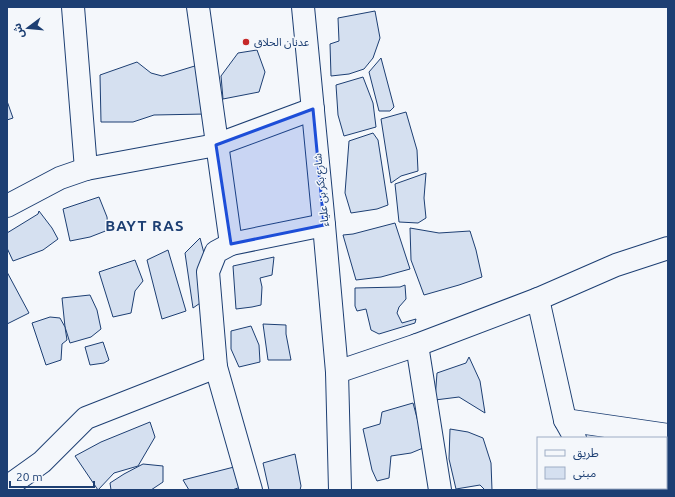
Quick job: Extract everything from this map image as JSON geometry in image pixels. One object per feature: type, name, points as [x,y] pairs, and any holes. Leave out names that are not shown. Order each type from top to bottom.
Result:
[{"type":"street","points":[[73,7],[86,168]]},
{"type":"street","points":[[198,7],[216,145],[231,244]]},
{"type":"street","name":"شارع بكر بن علياء","points":[[303,7],[337,372],[340,490]]},
{"type":"street","points":[[7,206],[60,178],[86,168],[216,145],[313,109]]},
{"type":"street","points":[[251,490],[216,367],[208,272],[216,252],[231,244],[324,225]]},
{"type":"street","points":[[337,372],[417,345],[538,299],[616,265],[668,248]]},
{"type":"street","points":[[538,299],[570,429],[668,435]]},
{"type":"street","points":[[417,345],[440,490]]},
{"type":"street","points":[[7,487],[42,462],[86,418],[216,367]]},
{"type":"highlighted area","points":[[313,109],[324,225],[231,244],[216,145]]},
{"type":"building","points":[[375,11],[380,38],[373,58],[364,69],[349,74],[331,76],[330,44],[339,41],[338,18]]},
{"type":"building","points":[[257,50],[265,72],[259,92],[223,99],[221,76],[238,53]]},
{"type":"building","points":[[381,58],[394,107],[390,111],[379,111],[369,72]]},
{"type":"building","points":[[137,62],[151,73],[162,76],[198,65],[206,114],[154,115],[133,122],[101,122],[100,75]]},
{"type":"building","points":[[363,77],[373,103],[376,127],[344,136],[338,115],[336,85]]},
{"type":"building","points":[[7,101],[13,118],[7,120]]},
{"type":"building","points":[[406,112],[417,150],[418,171],[401,176],[391,183],[381,119]]},
{"type":"building","points":[[373,133],[378,140],[388,205],[377,209],[351,213],[345,193],[349,141]]},
{"type":"building","points":[[426,173],[424,198],[426,218],[418,223],[399,222],[395,184]]},
{"type":"building","points":[[99,197],[107,217],[108,230],[90,237],[70,241],[63,209]]},
{"type":"building","points":[[39,211],[52,228],[58,239],[43,250],[13,261],[7,248],[7,233],[38,214]]},
{"type":"building","points":[[395,223],[410,269],[381,277],[356,280],[343,235],[353,234]]},
{"type":"building","points":[[410,228],[439,233],[470,231],[482,277],[424,295],[411,260]]},
{"type":"building","points":[[200,238],[205,257],[206,299],[193,308],[185,253]]},
{"type":"building","points":[[168,250],[186,311],[162,319],[147,260]]},
{"type":"building","points":[[274,257],[272,275],[260,278],[262,287],[261,305],[236,309],[233,266]]},
{"type":"building","points":[[135,260],[143,281],[135,291],[131,313],[113,317],[99,272]]},
{"type":"building","points":[[7,272],[29,313],[7,324]]},
{"type":"building","points":[[405,285],[406,299],[399,307],[397,313],[402,323],[416,319],[415,323],[379,334],[371,330],[366,309],[357,311],[355,306],[355,288],[400,287]]},
{"type":"building","points":[[90,295],[97,310],[101,329],[91,337],[70,343],[65,327],[62,298]]},
{"type":"building","points":[[50,317],[60,318],[65,327],[67,340],[62,344],[61,360],[46,365],[32,323]]},
{"type":"building","points":[[263,324],[286,325],[286,334],[291,360],[268,360]]},
{"type":"building","points":[[251,326],[259,345],[260,362],[239,367],[231,349],[231,331]]},
{"type":"building","points":[[103,342],[109,360],[104,363],[90,365],[85,347]]},
{"type":"building","points":[[469,357],[480,381],[485,413],[459,397],[435,400],[437,373],[466,363]]},
{"type":"building","points":[[413,403],[420,429],[428,446],[411,453],[391,456],[389,478],[377,481],[372,470],[363,429],[380,424],[382,412]]},
{"type":"building","points":[[150,422],[155,437],[138,466],[114,473],[98,490],[75,456],[101,442]]},
{"type":"building","points":[[450,429],[468,432],[483,438],[491,463],[492,490],[485,490],[480,485],[456,489],[449,459]]},
{"type":"building","points":[[295,454],[301,486],[300,490],[269,490],[263,463]]},
{"type":"building","points":[[143,464],[163,466],[163,482],[151,490],[111,490],[110,483]]},
{"type":"building","points":[[234,467],[244,486],[232,490],[189,490],[183,480]]},
{"type":"place","name":"عدنان الحلاق","points":[[246,42]]},
{"type":"district","name":"BAYT RAS","points":[[145,225]]}]
